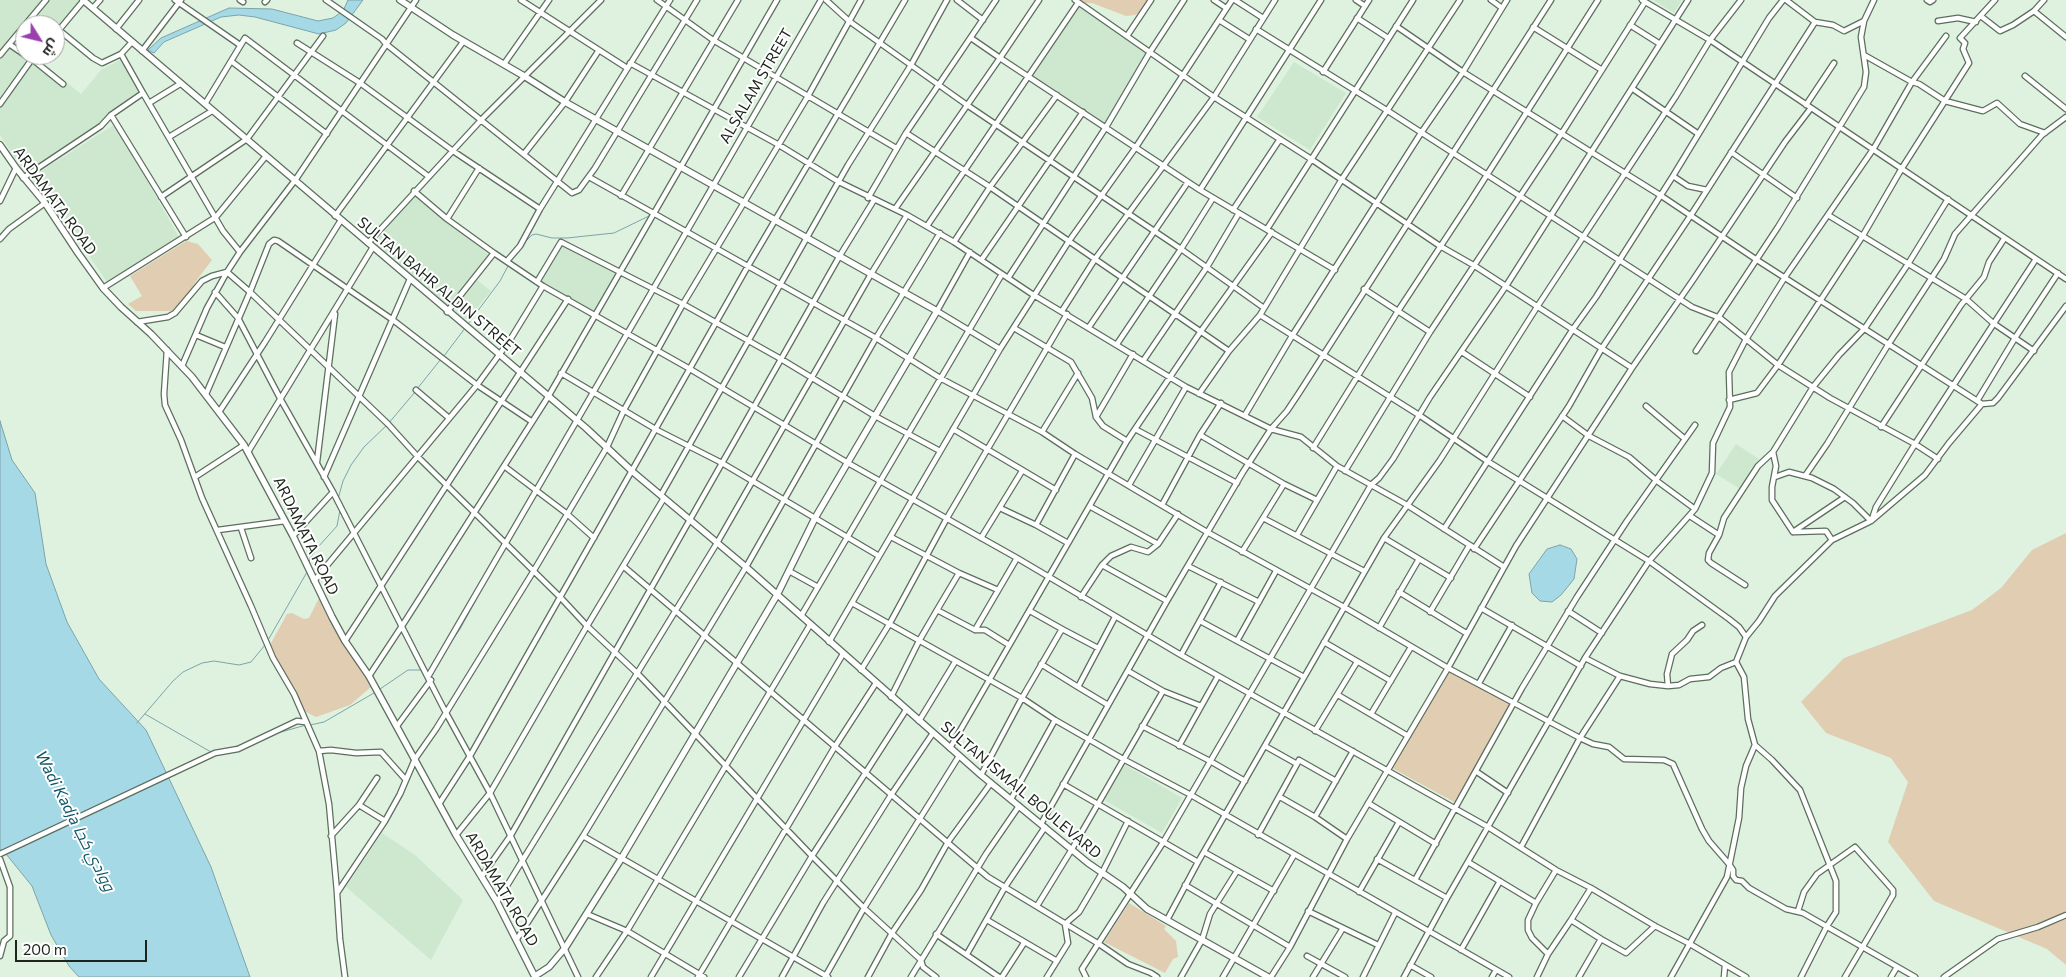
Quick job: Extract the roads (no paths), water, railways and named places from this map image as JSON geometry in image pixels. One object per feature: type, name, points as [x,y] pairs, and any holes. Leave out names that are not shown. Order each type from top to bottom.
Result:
[{"type":"street","points":[[33,15],[46,0]]},
{"type":"street","points":[[65,22],[84,0]]},
{"type":"street","name":"SULTAN BAHR ALDIN STREET","points":[[84,0],[142,52],[296,179],[335,216],[548,396],[633,472],[777,595]]},
{"type":"street","points":[[93,8],[100,0]]},
{"type":"street","points":[[116,29],[139,0]]},
{"type":"street","points":[[326,0],[363,24],[572,193],[579,190],[588,177],[697,0]]},
{"type":"street","points":[[400,0],[409,8],[565,102],[904,292],[1000,349]]},
{"type":"street","points":[[182,366],[215,292],[227,272],[296,179],[416,0]]},
{"type":"street","points":[[521,0],[599,50],[628,66],[650,75],[746,127],[868,198],[896,209],[940,233],[1034,295],[1186,387],[1245,414],[1272,429],[1301,438],[1336,466],[1406,505],[1504,567]]},
{"type":"street","points":[[504,64],[549,0]]},
{"type":"street","points":[[248,452],[335,311],[371,245],[428,176],[524,76],[601,0]]},
{"type":"street","points":[[658,0],[713,40],[840,113],[896,148]]},
{"type":"street","points":[[507,261],[520,246],[540,209],[670,0]]},
{"type":"street","points":[[621,196],[738,0]]},
{"type":"street","points":[[369,676],[562,374],[652,214],[777,0]]},
{"type":"street","name":"ALSALAM STREET","points":[[397,726],[430,678],[535,490],[821,0]]},
{"type":"street","points":[[826,0],[849,21],[938,85],[1021,143],[1181,249],[1264,308]]},
{"type":"street","points":[[337,893],[385,821],[415,759],[436,729],[445,711],[533,572],[566,513],[607,447],[624,410],[683,304],[779,146],[861,0]]},
{"type":"street","points":[[439,804],[470,756],[562,598],[748,266],[905,0]]},
{"type":"street","points":[[456,835],[490,793],[663,496],[780,284],[869,131],[911,65],[947,0]]},
{"type":"street","points":[[957,0],[983,20]]},
{"type":"street","points":[[868,198],[906,132],[996,0]]},
{"type":"street","points":[[896,209],[1039,0]]},
{"type":"street","points":[[1127,36],[1151,0]]},
{"type":"street","points":[[1008,278],[1106,127],[1150,52],[1184,0]]},
{"type":"street","points":[[1214,0],[1226,8]]},
{"type":"street","points":[[829,642],[1000,349],[1070,241],[1136,147],[1226,8],[1233,0],[1263,18]]},
{"type":"street","points":[[861,670],[890,623],[947,518],[1047,348],[1095,259],[1214,97],[1275,0]]},
{"type":"street","points":[[1200,190],[1321,0]]},
{"type":"street","points":[[1356,0],[1365,6]]},
{"type":"street","points":[[1324,72],[1369,0]]},
{"type":"street","points":[[1267,229],[1413,0]]},
{"type":"street","points":[[1199,394],[1229,351],[1264,308],[1342,180],[1460,0]]},
{"type":"street","points":[[1491,0],[1502,8]]},
{"type":"street","points":[[1245,414],[1376,203],[1421,133],[1464,72],[1507,0]]},
{"type":"street","points":[[967,954],[1043,825],[1063,784],[1166,601],[1236,483],[1323,356],[1364,289],[1551,0]]},
{"type":"street","points":[[1313,448],[1356,376],[1598,0]]},
{"type":"street","points":[[1086,977],[1082,969],[1164,841],[1371,485],[1379,478],[1393,459],[1419,415],[1506,286],[1688,0]]},
{"type":"street","points":[[1167,920],[1224,816],[1384,538],[1406,505],[1422,486],[1710,40],[1741,0]]},
{"type":"street","points":[[1444,529],[1573,329],[1596,298],[1673,176],[1697,133],[1743,63],[1769,18],[1784,0],[1814,22],[1833,24],[1844,32],[1864,21]]},
{"type":"street","points":[[1696,352],[1757,260],[1864,87],[1866,72],[1861,37],[1864,21],[1874,0]]},
{"type":"street","points":[[1927,0],[1930,2],[1933,0]]},
{"type":"street","points":[[1730,400],[1757,393],[1778,365],[1862,237],[1902,168],[1969,63],[1963,49],[1965,43],[1960,38],[1995,0]]},
{"type":"street","points":[[1982,16],[2000,31],[2034,12],[2044,0]]},
{"type":"street","points":[[142,52],[178,1],[240,45]]},
{"type":"street","points":[[927,226],[1029,76],[1077,1],[1214,97],[1246,116],[1440,246],[1475,266],[1632,368]]},
{"type":"street","points":[[1345,470],[1430,332],[1562,133],[1644,1],[1674,21],[1710,40],[1874,148],[2004,239],[2066,278]]},
{"type":"street","points":[[2034,12],[2066,37]]},
{"type":"street","points":[[1357,18],[1388,38]]},
{"type":"street","points":[[1938,21],[1958,18],[1976,22]]},
{"type":"street","points":[[1219,20],[1249,39]]},
{"type":"street","points":[[1430,612],[1450,578],[1562,416],[1602,348],[1691,215],[1814,22]]},
{"type":"street","points":[[1630,25],[1660,44]]},
{"type":"street","points":[[1396,26],[1464,72],[1660,195],[1722,238],[1982,404],[1993,403],[1998,398],[2066,306]]},
{"type":"street","points":[[1533,27],[1602,70]]},
{"type":"street","points":[[1256,29],[1388,111],[1692,307],[1720,318],[1778,365],[1848,410],[1915,444],[1938,459]]},
{"type":"street","points":[[161,197],[246,139],[323,36]]},
{"type":"street","points":[[1404,977],[1447,898],[1585,658],[1649,561],[1696,509],[1712,473],[1713,443],[1730,407],[1729,372],[1747,338],[1785,277],[1874,148],[1912,82],[1946,36]]},
{"type":"street","points":[[0,55],[15,37]]},
{"type":"street","points":[[65,38],[102,63],[121,54],[132,42]]},
{"type":"street","points":[[204,104],[245,38],[428,176]]},
{"type":"street","points":[[971,38],[1200,190],[1334,270]]},
{"type":"street","points":[[335,216],[464,42]]},
{"type":"street","points":[[297,43],[360,84],[453,151],[540,209]]},
{"type":"street","points":[[9,44],[15,48]]},
{"type":"street","points":[[524,154],[565,102],[599,50]]},
{"type":"street","points":[[121,54],[223,231],[240,252]]},
{"type":"street","points":[[1864,55],[1919,84],[1945,102],[1982,111],[1996,103],[2020,124],[2045,133]]},
{"type":"street","points":[[231,61],[280,96],[327,134]]},
{"type":"street","points":[[1806,104],[1834,63]]},
{"type":"street","points":[[0,104],[28,65]]},
{"type":"street","points":[[39,65],[63,84]]},
{"type":"street","points":[[2025,76],[2066,109]]},
{"type":"street","points":[[149,103],[180,84]]},
{"type":"street","points":[[1633,89],[1697,133]]},
{"type":"street","points":[[24,178],[101,126],[111,115],[143,93]]},
{"type":"street","points":[[954,242],[990,187],[1056,95]]},
{"type":"street","points":[[1270,977],[1290,947],[1327,874],[1448,668],[1504,567],[1632,368],[1681,299],[1785,142],[1811,108]]},
{"type":"street","points":[[169,137],[212,110]]},
{"type":"street","points":[[982,260],[1083,112]]},
{"type":"street","points":[[111,115],[186,237]]},
{"type":"street","points":[[1805,476],[1827,444],[1888,344],[1933,278],[1955,234],[2045,133],[2066,117]]},
{"type":"street","points":[[906,132],[1070,241],[1229,351]]},
{"type":"street","points":[[1234,210],[1280,139]]},
{"type":"street","name":"ARDAMATA ROAD","points":[[0,144],[3,155],[45,203],[103,288],[182,366],[206,394],[244,445],[293,536],[345,641],[369,676],[456,835],[497,902],[535,977]]},
{"type":"street","points":[[1731,152],[1796,198]]},
{"type":"street","points":[[103,288],[216,217],[266,156]]},
{"type":"street","points":[[0,202],[16,168]]},
{"type":"street","points":[[447,219],[479,168]]},
{"type":"street","points":[[1673,176],[1688,186],[1706,190]]},
{"type":"street","points":[[588,177],[845,320],[940,378],[1042,432],[1075,454],[1207,532],[1344,607],[1448,668],[1550,720],[1580,738],[1593,744],[1609,747],[1624,758],[1664,760],[1673,764],[1702,829],[1729,864],[1736,880],[1786,909],[1798,911],[1862,945],[1915,977]]},
{"type":"street","points":[[1089,327],[1188,182]]},
{"type":"street","points":[[414,191],[447,219],[543,286],[786,424],[848,463],[913,498],[1181,655],[1456,808],[1556,870],[1746,977]]},
{"type":"street","points":[[1117,344],[1213,198]]},
{"type":"street","points":[[1745,585],[1708,560],[1709,553],[1719,535],[1724,518],[1758,466],[1773,452],[1813,387],[1838,355],[1865,328],[1908,264],[1948,199]]},
{"type":"street","points":[[482,876],[511,835],[839,257],[874,200]]},
{"type":"street","points":[[0,239],[15,224],[45,203]]},
{"type":"street","points":[[1143,361],[1207,267],[1239,213]]},
{"type":"street","points":[[497,902],[718,543],[907,215]]},
{"type":"street","points":[[1828,215],[1933,278],[1966,300],[1994,323],[2034,351]]},
{"type":"street","points":[[219,412],[257,355],[341,220]]},
{"type":"street","points":[[950,748],[1048,577],[1091,507],[1127,441],[1201,331],[1272,232]]},
{"type":"street","points":[[517,939],[541,898],[583,836],[746,567],[876,338],[940,233]]},
{"type":"street","points":[[1881,427],[1966,300],[1984,277],[1989,262],[2004,239]]},
{"type":"street","points":[[206,394],[269,244],[274,240],[286,245],[393,320],[477,385],[531,421]]},
{"type":"street","points":[[537,282],[561,242],[683,304],[781,359],[875,416],[940,451]]},
{"type":"street","points":[[535,977],[549,967],[565,948],[621,859],[777,595],[815,518],[910,358],[970,252]]},
{"type":"street","points":[[448,312],[494,253]]},
{"type":"street","points":[[1871,520],[1876,507],[1915,444],[2036,259]]},
{"type":"street","points":[[227,272],[388,424],[418,457],[448,484],[533,572],[562,598],[587,626],[638,674],[812,856],[864,908],[921,960],[923,967],[936,977]]},
{"type":"street","points":[[136,322],[168,317],[181,308],[202,281],[227,272]]},
{"type":"street","points":[[801,616],[1002,274]]},
{"type":"street","points":[[1977,401],[2015,338],[2058,274]]},
{"type":"street","points":[[324,478],[410,279]]},
{"type":"street","points":[[314,581],[477,385],[543,286]]},
{"type":"street","points":[[1364,289],[1430,332]]},
{"type":"street","points":[[215,292],[238,318],[280,400],[333,492],[353,534],[430,678],[445,711],[490,793],[578,977]]},
{"type":"street","points":[[345,641],[568,299]]},
{"type":"street","points":[[317,464],[335,311]]},
{"type":"street","points":[[1260,314],[1323,356],[1419,415],[1487,461],[1649,561],[1729,619],[1739,627],[1746,637]]},
{"type":"street","points":[[1014,328],[1072,362],[1092,398],[1096,417],[1100,424],[1127,441]]},
{"type":"street","points":[[196,335],[226,347]]},
{"type":"street","points":[[167,350],[165,405],[273,658],[294,694],[319,751],[329,804],[345,977]]},
{"type":"street","points":[[1462,352],[1494,375],[1530,397]]},
{"type":"street","points":[[1096,417],[1133,354]]},
{"type":"street","points":[[1042,432],[1078,373]]},
{"type":"street","points":[[562,374],[657,430],[753,481],[879,556]]},
{"type":"street","points":[[1129,486],[1186,387]]},
{"type":"street","points":[[416,390],[449,418]]},
{"type":"street","points":[[1162,505],[1200,435],[1221,403]]},
{"type":"street","points":[[1585,658],[1620,676],[1650,684],[1668,686],[1679,685],[1690,679],[1709,677],[1721,668],[1736,662],[1746,637],[1775,596],[1832,540],[1871,520],[1925,475],[1948,443],[1982,404]]},
{"type":"street","points":[[1646,406],[1685,439]]},
{"type":"street","points":[[1562,416],[1590,436],[1629,457],[1657,481],[1696,509]]},
{"type":"street","points":[[1415,880],[1477,772],[1514,702],[1568,612],[1614,540],[1695,425]]},
{"type":"street","points":[[952,429],[1056,490]]},
{"type":"street","points":[[1135,429],[1236,483]]},
{"type":"street","points":[[1200,435],[1284,484],[1317,500]]},
{"type":"street","points":[[195,477],[244,445]]},
{"type":"street","points":[[1773,452],[1776,466],[1771,494],[1772,500],[1793,532]]},
{"type":"street","points":[[1036,524],[1075,454]]},
{"type":"street","points":[[504,466],[566,513],[594,538]]},
{"type":"street","points":[[1296,535],[1336,466]]},
{"type":"street","points":[[981,538],[1022,471]]},
{"type":"street","points":[[1774,477],[1789,472],[1805,476],[1834,489],[1871,520]]},
{"type":"street","points":[[1242,552],[1284,484]]},
{"type":"street","points":[[293,536],[333,492]]},
{"type":"street","points":[[1793,532],[1845,497]]},
{"type":"street","points":[[1091,507],[1158,544]]},
{"type":"street","points":[[1000,508],[1036,524],[1068,543]]},
{"type":"street","points":[[1081,597],[1102,565],[1120,551],[1131,547],[1148,552],[1158,544],[1178,514]]},
{"type":"street","points":[[1690,516],[1719,535]]},
{"type":"street","points":[[1263,518],[1364,571]]},
{"type":"street","points":[[218,530],[285,521]]},
{"type":"street","points":[[241,528],[251,558]]},
{"type":"street","points":[[1793,532],[1826,531],[1832,540]]},
{"type":"street","points":[[891,537],[959,573],[998,590]]},
{"type":"street","points":[[1384,538],[1450,578]]},
{"type":"street","points":[[975,630],[1017,558]]},
{"type":"street","points":[[1379,628],[1418,558]]},
{"type":"street","points":[[1102,565],[1166,601]]},
{"type":"street","points":[[623,566],[834,748],[978,868],[1128,964],[1142,971],[1151,972],[1158,977]]},
{"type":"street","points":[[1188,566],[1259,602]]},
{"type":"street","points":[[789,571],[818,587]]},
{"type":"street","points":[[1237,641],[1276,571]]},
{"type":"street","points":[[891,698],[919,642],[959,573]]},
{"type":"street","points":[[1181,655],[1221,582]]},
{"type":"street","points":[[1399,592],[1466,633]]},
{"type":"street","name":"SULTAN ISMAIL BOULEVARD","points":[[777,595],[891,698],[981,775],[1102,873],[1130,893],[1147,909],[1270,977]]},
{"type":"street","points":[[852,603],[1022,698],[1055,720],[1123,759],[1191,795],[1224,816],[1509,977]]},
{"type":"street","points":[[1481,608],[1548,645],[1581,666]]},
{"type":"street","points":[[937,610],[975,630],[985,630],[1010,645]]},
{"type":"street","points":[[1030,611],[1098,648]]},
{"type":"street","points":[[1568,612],[1602,633]]},
{"type":"street","points":[[1078,687],[1115,617]]},
{"type":"street","points":[[1200,621],[1304,677]]},
{"type":"street","points":[[596,977],[628,931],[728,766],[810,625]]},
{"type":"street","points":[[1479,683],[1512,625]]},
{"type":"street","points":[[1668,686],[1667,674],[1672,654],[1702,625]]},
{"type":"street","points":[[981,775],[1022,698],[1062,629]]},
{"type":"street","points":[[1324,642],[1391,681]]},
{"type":"street","points":[[1371,714],[1411,647]]},
{"type":"street","points":[[651,977],[842,654]]},
{"type":"street","points":[[919,721],[955,662]]},
{"type":"street","points":[[1315,731],[1357,662]]},
{"type":"street","points":[[1736,662],[1744,677],[1748,719],[1755,745],[1800,790],[1836,881],[1836,912],[1826,926],[1801,977]]},
{"type":"street","points":[[1041,664],[1108,705]]},
{"type":"street","points":[[1128,671],[1163,692],[1201,706]]},
{"type":"street","points":[[1179,746],[1218,676]]},
{"type":"street","points":[[1521,847],[1580,738],[1620,676]]},
{"type":"street","points":[[587,914],[628,931],[701,976],[730,921],[834,748],[876,683]]},
{"type":"street","points":[[1037,906],[1163,692]]},
{"type":"street","points":[[1338,695],[1408,736]]},
{"type":"street","points":[[739,977],[812,856],[906,710]]},
{"type":"street","points":[[1011,799],[1055,720]]},
{"type":"street","points":[[0,854],[215,753],[238,749],[298,722],[306,722]]},
{"type":"street","points":[[1142,726],[1244,781]]},
{"type":"street","points":[[782,977],[891,795],[933,733]]},
{"type":"street","points":[[1671,977],[1727,877],[1739,818],[1745,773],[1755,745]]},
{"type":"street","points":[[1265,746],[1297,764]]},
{"type":"street","points":[[319,751],[381,752],[406,780]]},
{"type":"street","points":[[1315,817],[1353,751]]},
{"type":"street","points":[[583,836],[794,956],[826,977],[864,908],[959,756]]},
{"type":"street","points":[[1258,835],[1300,760],[1336,780]]},
{"type":"street","points":[[1477,772],[1508,793]]},
{"type":"street","points":[[331,836],[360,805],[376,778]]},
{"type":"street","points":[[868,977],[892,933],[921,890],[948,842],[991,783]]},
{"type":"street","points":[[1063,784],[1198,862]]},
{"type":"street","points":[[1280,797],[1315,817],[1347,839]]},
{"type":"street","points":[[1368,803],[1436,844]]},
{"type":"street","points":[[360,805],[385,821]]},
{"type":"street","points":[[911,977],[936,934],[1019,806]]},
{"type":"street","points":[[1065,924],[1079,912],[1102,873],[1128,821]]},
{"type":"street","points":[[1359,892],[1399,822]]},
{"type":"street","points":[[1798,911],[1808,886],[1817,874],[1855,847],[1893,890],[1892,895],[1845,977]]},
{"type":"street","points":[[1204,852],[1274,891]]},
{"type":"street","points":[[1223,977],[1294,855]]},
{"type":"street","points":[[0,859],[10,887],[10,936],[4,942],[0,956]]},
{"type":"street","points":[[1377,859],[1447,898]]},
{"type":"street","points":[[1468,862],[1536,903]]},
{"type":"street","points":[[1181,977],[1202,940],[1210,914],[1237,870]]},
{"type":"street","points":[[1548,954],[1532,938],[1528,930],[1528,920],[1556,870]]},
{"type":"street","points":[[1461,950],[1500,881]]},
{"type":"street","points":[[1185,885],[1290,947]]},
{"type":"street","points":[[1537,977],[1548,954],[1591,888]]},
{"type":"street","points":[[1308,911],[1378,946]]},
{"type":"street","points":[[1358,977],[1363,977],[1395,913]]},
{"type":"street","points":[[1944,977],[1998,939],[2038,927],[2066,915]]},
{"type":"street","points":[[987,920],[1057,961]]},
{"type":"street","points":[[1571,920],[1626,953],[1655,926]]},
{"type":"street","points":[[1047,977],[1068,942],[1065,924]]},
{"type":"street","points":[[1313,977],[1343,928]]},
{"type":"street","points":[[936,934],[1000,977],[1024,942]]},
{"type":"street","points":[[1587,977],[1580,975],[1602,939]]},
{"type":"street","points":[[1307,956],[1345,977]]},
{"type":"street","points":[[1410,965],[1431,977]]},
{"type":"street","points":[[1724,977],[1725,966]]},
{"type":"street","points":[[1891,977],[1897,967]]},
{"type":"street","points":[[1492,977],[1496,970]]},
{"type":"street","points":[[1138,977],[1142,971]]},
{"type":"water","points":[[348,0],[363,0],[346,23],[336,30],[319,34],[255,17],[239,15],[221,17],[164,42],[154,53],[148,50],[161,38],[229,8],[272,9],[318,21],[333,18],[343,11]]},
{"type":"water","name":"Wadi Kadja ووادي كجا","points":[[0,421],[12,460],[35,493],[46,564],[67,622],[99,679],[146,730],[211,867],[250,977],[79,977],[69,966],[51,935],[32,886],[0,849]]},
{"type":"water","points":[[1560,545],[1571,549],[1577,559],[1574,579],[1561,595],[1552,602],[1540,601],[1532,593],[1529,574],[1547,549]]},
{"type":"waterway","points":[[523,244],[532,235],[536,234],[552,238],[567,238],[614,233],[649,216]]},
{"type":"waterway","points":[[510,262],[518,251]]},
{"type":"waterway","points":[[468,324],[500,281],[508,266]]},
{"type":"waterway","points":[[444,356],[466,327]]},
{"type":"waterway","points":[[417,389],[441,359]]},
{"type":"waterway","points":[[338,499],[343,481],[351,465],[364,447],[388,424],[415,392]]},
{"type":"waterway","points":[[309,563],[310,558],[318,547],[337,526],[340,510]]},
{"type":"waterway","points":[[267,642],[307,572]]},
{"type":"waterway","points":[[447,648],[477,598]]},
{"type":"waterway","points":[[137,723],[183,672],[202,663],[214,661],[239,665],[251,662],[265,645]]},
{"type":"waterway","points":[[380,689],[408,670],[421,670]]},
{"type":"waterway","points":[[310,725],[324,722],[374,693]]},
{"type":"waterway","points":[[145,714],[211,752]]},
{"type":"waterway","points":[[274,734],[306,725]]},
{"type":"waterway","points":[[231,748],[244,744]]}]
